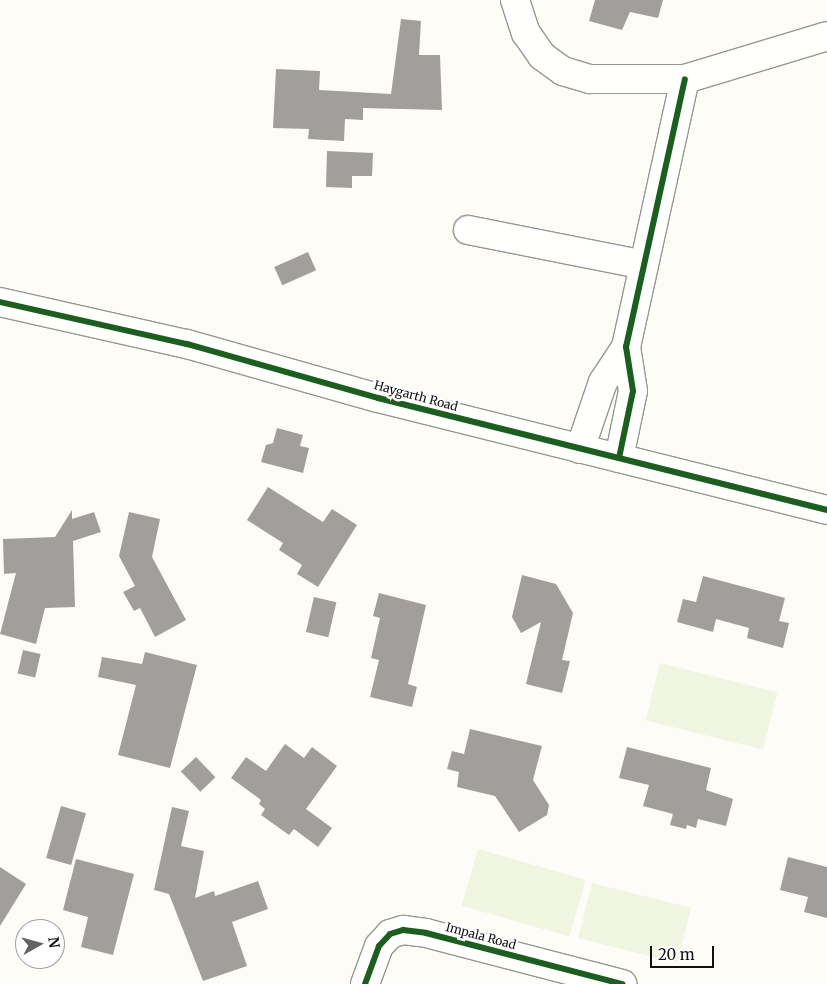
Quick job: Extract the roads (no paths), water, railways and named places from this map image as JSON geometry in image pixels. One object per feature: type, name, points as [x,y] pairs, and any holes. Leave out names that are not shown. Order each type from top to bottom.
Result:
[{"type":"street","points":[[514,0],[533,45],[542,56],[563,71],[590,79],[685,79],[827,36]]},
{"type":"street","points":[[580,450],[603,382],[626,346],[685,79]]},
{"type":"street","points":[[468,230],[644,265]]},
{"type":"street","name":"Haygarth Road","points":[[0,302],[187,344],[378,398],[580,450],[827,510]]},
{"type":"street","points":[[619,458],[633,391],[626,346]]},
{"type":"street","name":"Impala Road","points":[[365,984],[379,946],[390,934],[404,930],[426,933],[622,984]]}]
